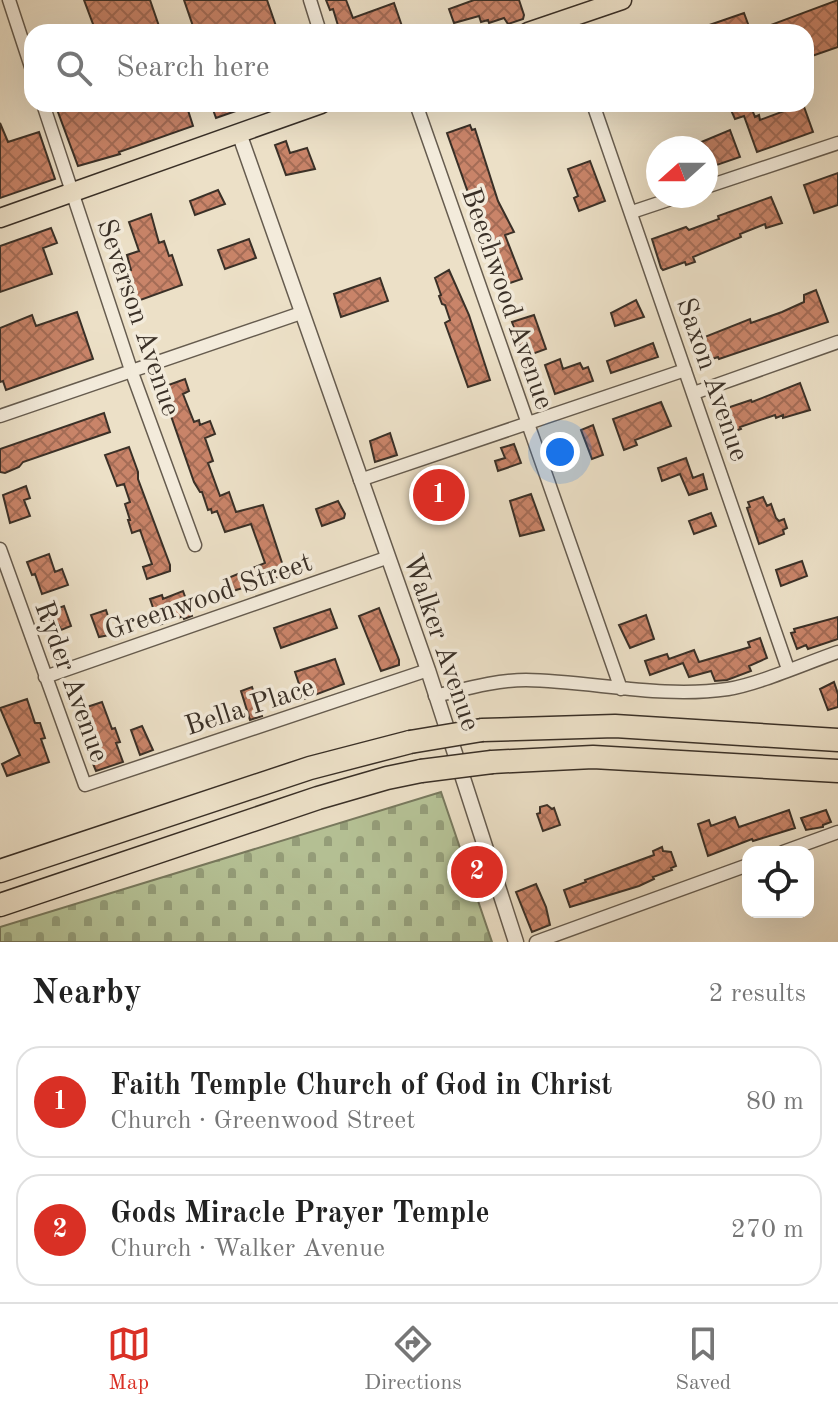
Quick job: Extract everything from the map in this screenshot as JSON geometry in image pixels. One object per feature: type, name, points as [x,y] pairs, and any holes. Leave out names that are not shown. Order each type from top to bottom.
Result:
[{"type":"highway","points":[[0,871],[280,777],[410,742],[482,730],[615,726],[838,740]]},
{"type":"highway","points":[[0,905],[318,798],[421,771],[492,762],[593,757],[838,771]]},
{"type":"main road","points":[[570,24],[622,0]]},
{"type":"main road","points":[[0,218],[298,112]]},
{"type":"street","points":[[9,0],[24,46]]},
{"type":"street","points":[[310,0],[318,24]]},
{"type":"street","name":"Severson Avenue","points":[[46,112],[131,370],[195,545]]},
{"type":"street","name":"Beechwood Avenue","points":[[419,112],[621,689]]},
{"type":"street","name":"Saxon Avenue","points":[[596,112],[788,669]]},
{"type":"street","name":"Walker Avenue","points":[[239,133],[386,558],[428,670],[516,942]]},
{"type":"street","points":[[718,183],[838,143]]},
{"type":"street","points":[[632,212],[646,207]]},
{"type":"street","points":[[0,416],[301,313]]},
{"type":"street","points":[[694,393],[838,342]]},
{"type":"street","points":[[360,480],[685,370]]},
{"type":"street","name":"Ryder Avenue","points":[[0,549],[85,785]]},
{"type":"street","name":"Greenwood Street","points":[[45,677],[386,558]]},
{"type":"street","points":[[435,696],[485,684],[525,680],[621,689],[731,689],[838,652]]},
{"type":"street","name":"Bella Place","points":[[85,785],[428,670]]},
{"type":"street","points":[[800,846],[838,832]]},
{"type":"street","points":[[536,942],[742,867]]},
{"type":"green space","points":[[441,792],[492,942],[0,942],[0,927]]},
{"type":"building","points":[[84,0],[150,0],[158,24],[93,24]]},
{"type":"building","points":[[184,0],[267,0],[275,24],[192,24]]},
{"type":"building","points":[[326,0],[346,0],[353,18],[394,3],[401,24],[338,24],[333,9],[330,10]]},
{"type":"building","points":[[474,0],[519,0],[523,19],[508,24],[504,18],[489,23],[488,20],[481,22],[479,16],[454,23],[449,9]]},
{"type":"building","points":[[838,0],[838,47],[814,55],[814,24],[774,24]]},
{"type":"building","points":[[744,13],[748,24],[712,24]]},
{"type":"building","points":[[58,112],[189,112],[193,126],[120,154],[78,166]]},
{"type":"building","points":[[214,112],[233,112],[216,118]]},
{"type":"building","points":[[732,112],[753,112],[755,117],[759,115],[760,120],[782,112],[806,112],[813,132],[757,152],[744,116],[735,119]]},
{"type":"building","points":[[0,123],[8,142],[39,132],[55,179],[0,198]]},
{"type":"building","points":[[470,125],[472,130],[475,129],[498,201],[514,232],[505,235],[522,279],[501,286],[447,133]]},
{"type":"building","points":[[730,130],[740,157],[718,165],[716,136]]},
{"type":"building","points":[[286,141],[290,153],[307,148],[315,169],[286,175],[275,145]]},
{"type":"building","points":[[590,161],[605,201],[579,211],[574,198],[578,196],[568,169]]},
{"type":"building","points":[[838,173],[838,205],[814,213],[804,185]]},
{"type":"building","points":[[218,190],[225,204],[195,215],[190,201]]},
{"type":"building","points":[[771,197],[782,223],[766,228],[765,224],[740,234],[741,237],[693,257],[695,262],[661,268],[652,239],[686,227],[689,230]]},
{"type":"building","points":[[151,214],[159,243],[164,241],[169,256],[172,255],[182,285],[132,303],[121,273],[131,270],[127,255],[139,251],[129,222]]},
{"type":"building","points":[[51,228],[57,243],[43,248],[52,274],[0,292],[0,246]]},
{"type":"building","points":[[249,239],[256,258],[225,269],[218,250]]},
{"type":"building","points":[[449,270],[469,315],[490,380],[468,387],[445,323],[450,320],[435,278]]},
{"type":"building","points":[[380,278],[388,301],[341,317],[334,294]]},
{"type":"building","points":[[816,290],[828,322],[700,363],[692,342],[750,319],[751,323],[782,312],[804,302],[804,295]]},
{"type":"building","points":[[636,300],[644,317],[615,326],[611,313]]},
{"type":"building","points":[[77,312],[93,359],[6,390],[3,381],[0,382],[0,328],[32,315],[36,326]]},
{"type":"building","points":[[534,315],[546,349],[524,357],[512,322]]},
{"type":"building","points":[[653,343],[658,357],[611,373],[607,361]]},
{"type":"building","points":[[560,359],[563,369],[580,363],[583,369],[588,367],[593,381],[555,394],[545,365]]},
{"type":"building","points":[[185,379],[189,391],[183,394],[194,422],[199,420],[200,425],[210,421],[215,434],[205,438],[213,461],[208,463],[220,496],[229,492],[236,512],[263,505],[286,575],[233,591],[228,578],[265,563],[251,524],[225,532],[217,511],[212,513],[211,509],[208,510],[202,492],[194,482],[163,393],[163,387]]},
{"type":"building","points":[[800,383],[810,410],[783,418],[783,415],[776,418],[775,415],[727,434],[719,413],[724,409],[752,402]]},
{"type":"building","points":[[661,402],[671,426],[635,440],[637,445],[624,450],[613,419]]},
{"type":"building","points":[[104,413],[110,432],[23,462],[5,473],[0,472],[0,449]]},
{"type":"building","points":[[593,425],[603,455],[592,459],[581,430]]},
{"type":"building","points":[[390,433],[397,455],[375,462],[370,441]]},
{"type":"building","points":[[514,444],[521,463],[498,471],[495,461],[505,458],[501,448]]},
{"type":"building","points":[[129,447],[170,565],[170,571],[147,579],[143,567],[152,564],[140,530],[132,533],[125,504],[130,502],[124,484],[117,486],[105,455]]},
{"type":"building","points":[[686,458],[693,478],[703,474],[707,489],[689,495],[680,474],[662,481],[658,468]]},
{"type":"building","points":[[26,486],[30,498],[24,500],[30,516],[10,523],[3,495]]},
{"type":"building","points":[[531,494],[544,530],[520,536],[510,501]]},
{"type":"building","points":[[763,497],[767,506],[771,504],[776,518],[779,521],[784,519],[787,528],[783,530],[784,534],[759,544],[747,508],[750,507],[748,502]]},
{"type":"building","points":[[338,501],[344,518],[322,526],[316,509]]},
{"type":"building","points":[[711,513],[716,526],[694,534],[689,521]]},
{"type":"building","points":[[49,554],[55,572],[62,569],[68,585],[42,594],[27,562]]},
{"type":"building","points":[[802,561],[807,576],[781,586],[776,570]]},
{"type":"building","points":[[183,591],[192,616],[159,625],[150,599],[162,595],[163,599]]},
{"type":"building","points":[[64,606],[71,626],[61,630],[58,624],[51,626],[45,613]]},
{"type":"building","points":[[379,608],[399,660],[399,665],[381,671],[359,616]]},
{"type":"building","points":[[330,609],[337,628],[281,648],[274,628]]},
{"type":"building","points":[[106,610],[114,634],[99,637],[91,615]]},
{"type":"building","points":[[646,615],[654,639],[630,648],[619,625]]},
{"type":"building","points":[[838,617],[838,639],[808,649],[806,645],[797,649],[791,633],[795,632],[794,629]]},
{"type":"building","points":[[760,638],[767,658],[749,666],[751,671],[727,680],[715,681],[711,671],[689,677],[683,663],[650,675],[645,661],[667,654],[669,659],[694,650],[699,662],[750,647],[748,642]]},
{"type":"building","points":[[335,659],[344,684],[304,699],[295,672]]},
{"type":"building","points":[[834,682],[838,707],[828,710],[820,689]]},
{"type":"building","points":[[252,687],[262,716],[250,720],[241,691]]},
{"type":"building","points":[[27,699],[35,723],[40,723],[45,738],[41,739],[49,762],[7,776],[2,764],[20,755],[0,708]]},
{"type":"building","points":[[102,702],[120,742],[116,743],[123,762],[96,771],[91,759],[102,755],[92,722],[87,724],[83,713],[84,708]]},
{"type":"building","points":[[142,726],[153,750],[140,755],[131,730]]},
{"type":"building","points":[[547,805],[554,808],[560,825],[543,831],[537,814],[540,807]]},
{"type":"building","points":[[789,810],[795,828],[752,839],[708,856],[698,824],[709,820],[711,826],[735,817],[739,827]]},
{"type":"building","points":[[826,810],[831,822],[806,830],[801,818]]},
{"type":"building","points":[[662,847],[663,851],[671,852],[676,866],[672,870],[639,886],[570,907],[564,890],[654,855],[653,851]]},
{"type":"building","points":[[536,884],[550,925],[532,932],[516,892]]},
{"type":"place","name":"Faith Temple Church of God in Christ","points":[[439,495]]},
{"type":"place","name":"Gods Miracle Prayer Temple","points":[[477,872]]}]
